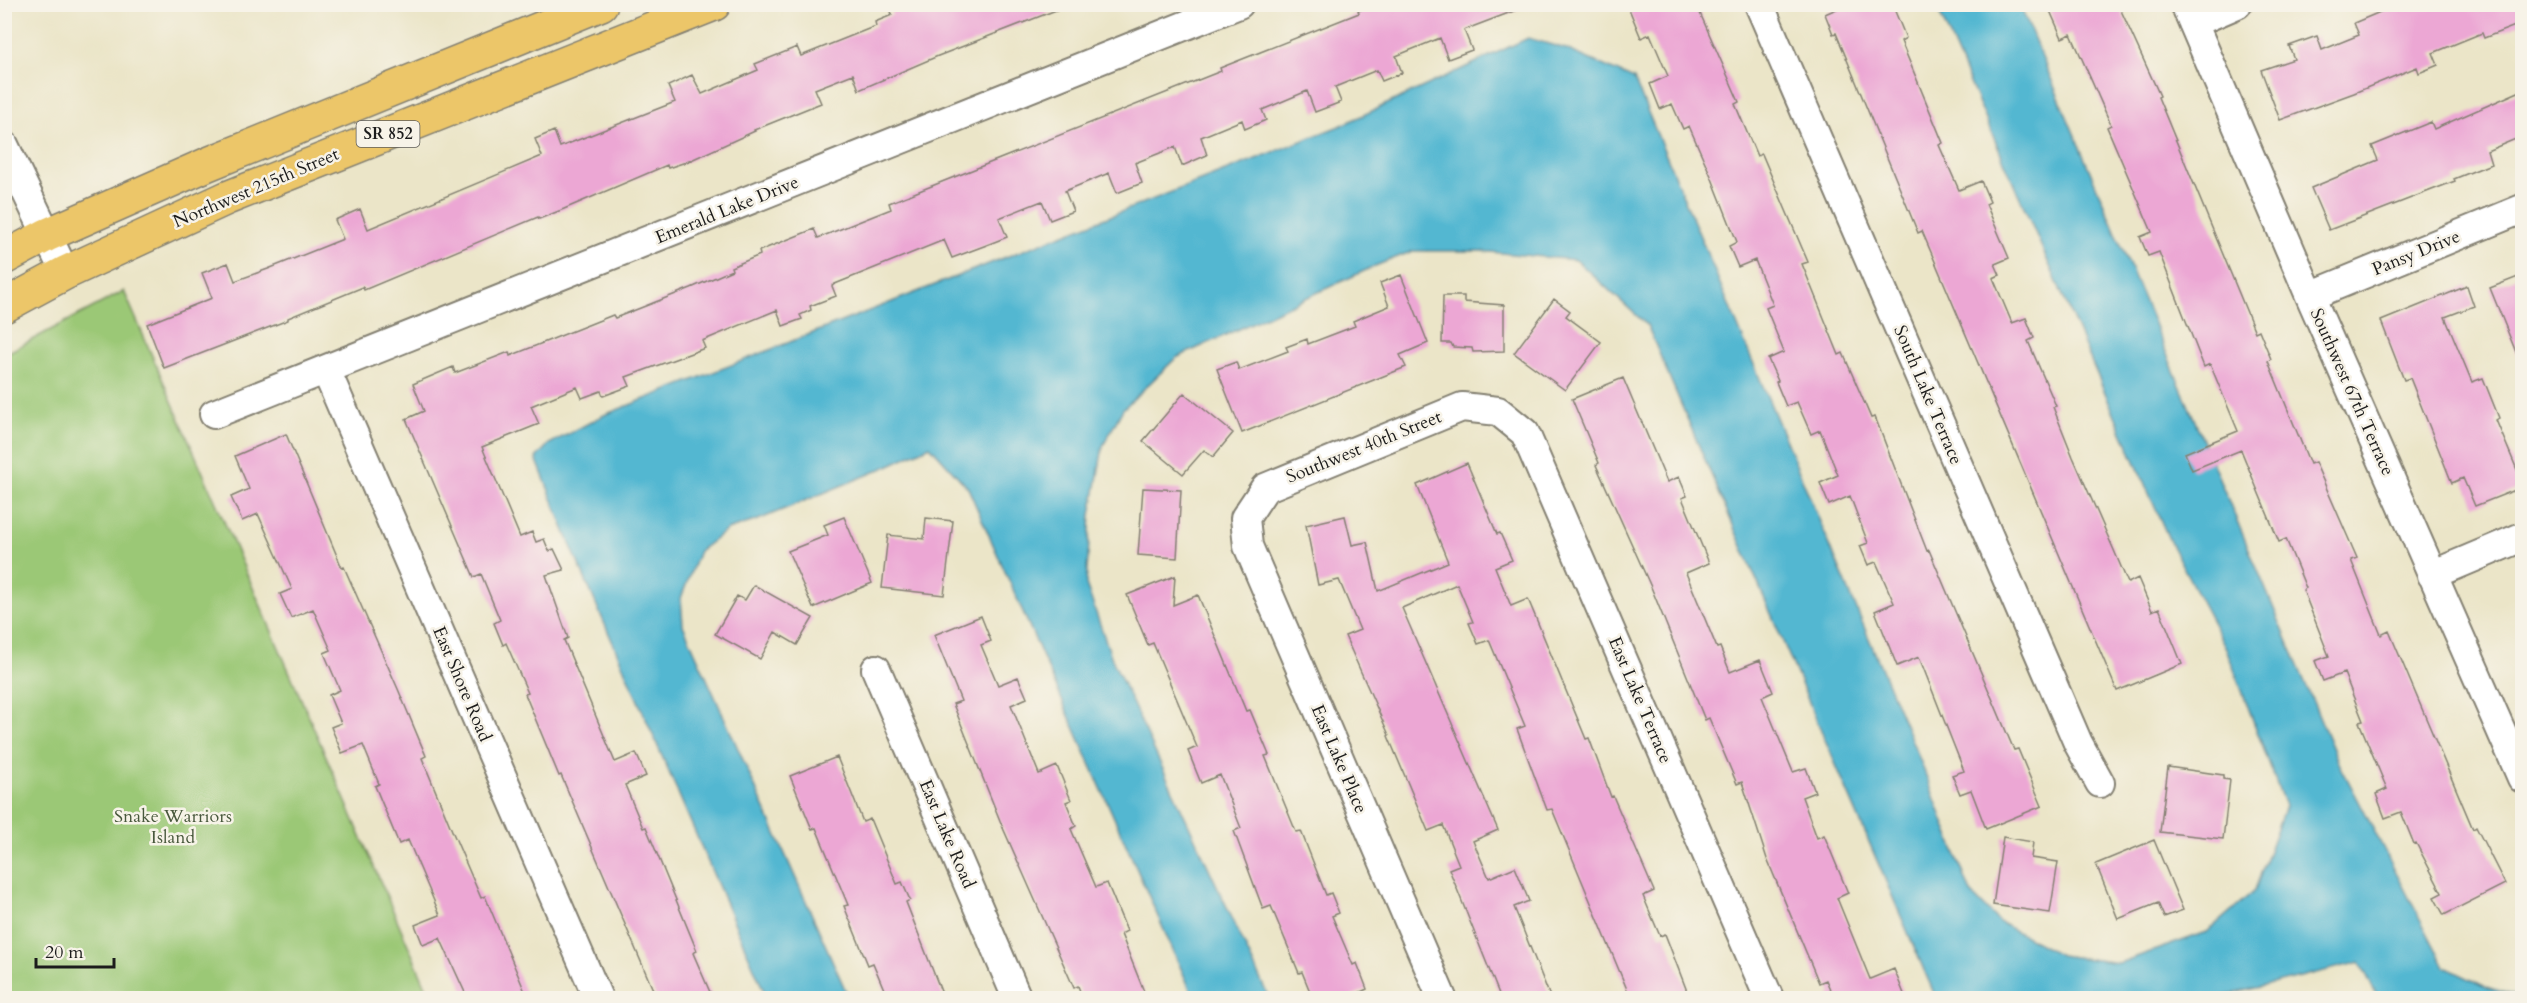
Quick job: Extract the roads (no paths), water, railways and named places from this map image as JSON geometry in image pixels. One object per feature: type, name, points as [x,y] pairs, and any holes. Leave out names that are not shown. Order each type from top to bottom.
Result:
[{"type":"main road","name":"SR 852","points":[[4,258],[47,235],[208,164],[602,4]]},
{"type":"main road","name":"Northwest 215th Street","points":[[4,306],[65,273],[227,198],[714,4]]},
{"type":"street","name":"Emerald Lake Drive","points":[[214,414],[1239,4]]},
{"type":"street","name":"South Lake Terrace","points":[[1759,4],[2078,743],[2100,783]]},
{"type":"street","points":[[2189,14],[2237,4]]},
{"type":"street","name":"Southwest 67th Terrace","points":[[2189,14],[2310,296],[2523,778]]},
{"type":"street","points":[[4,146],[65,273]]},
{"type":"street","name":"Pansy Drive","points":[[2310,296],[2523,209]]},
{"type":"street","name":"East Shore Road","points":[[326,370],[598,999]]},
{"type":"street","name":"Southwest 40th Street","points":[[1245,518],[1265,488],[1462,407],[1498,411]]},
{"type":"street","name":"East Lake Terrace","points":[[1498,411],[1525,433],[1769,999]]},
{"type":"street","name":"East Lake Place","points":[[1245,518],[1248,546],[1442,999]]},
{"type":"street","points":[[2432,575],[2523,537]]},
{"type":"street","name":"East Lake Road","points":[[876,669],[1017,999]]},
{"type":"water","points":[[1936,5],[2020,5],[2338,761],[2445,967],[2486,987],[2522,998],[2378,998],[2360,962],[2216,998],[1936,998],[1647,325],[1576,260],[1480,251],[1413,251],[1375,266],[1176,358],[1123,409],[1103,446],[1091,515],[1086,584],[1112,659],[1269,998],[1194,998],[968,488],[930,446],[877,471],[758,520],[727,530],[699,551],[681,598],[683,625],[849,998],[767,998],[570,544],[536,458],[549,444],[604,415],[1342,125],[1528,38],[1566,49],[1634,79],[1920,760],[1971,893],[1999,922],[2060,955],[2119,963],[2207,932],[2255,890],[2285,806],[2226,648],[2171,544]]},
{"type":"park label","name":"Snake Warriors Island","points":[[173,826]]}]
